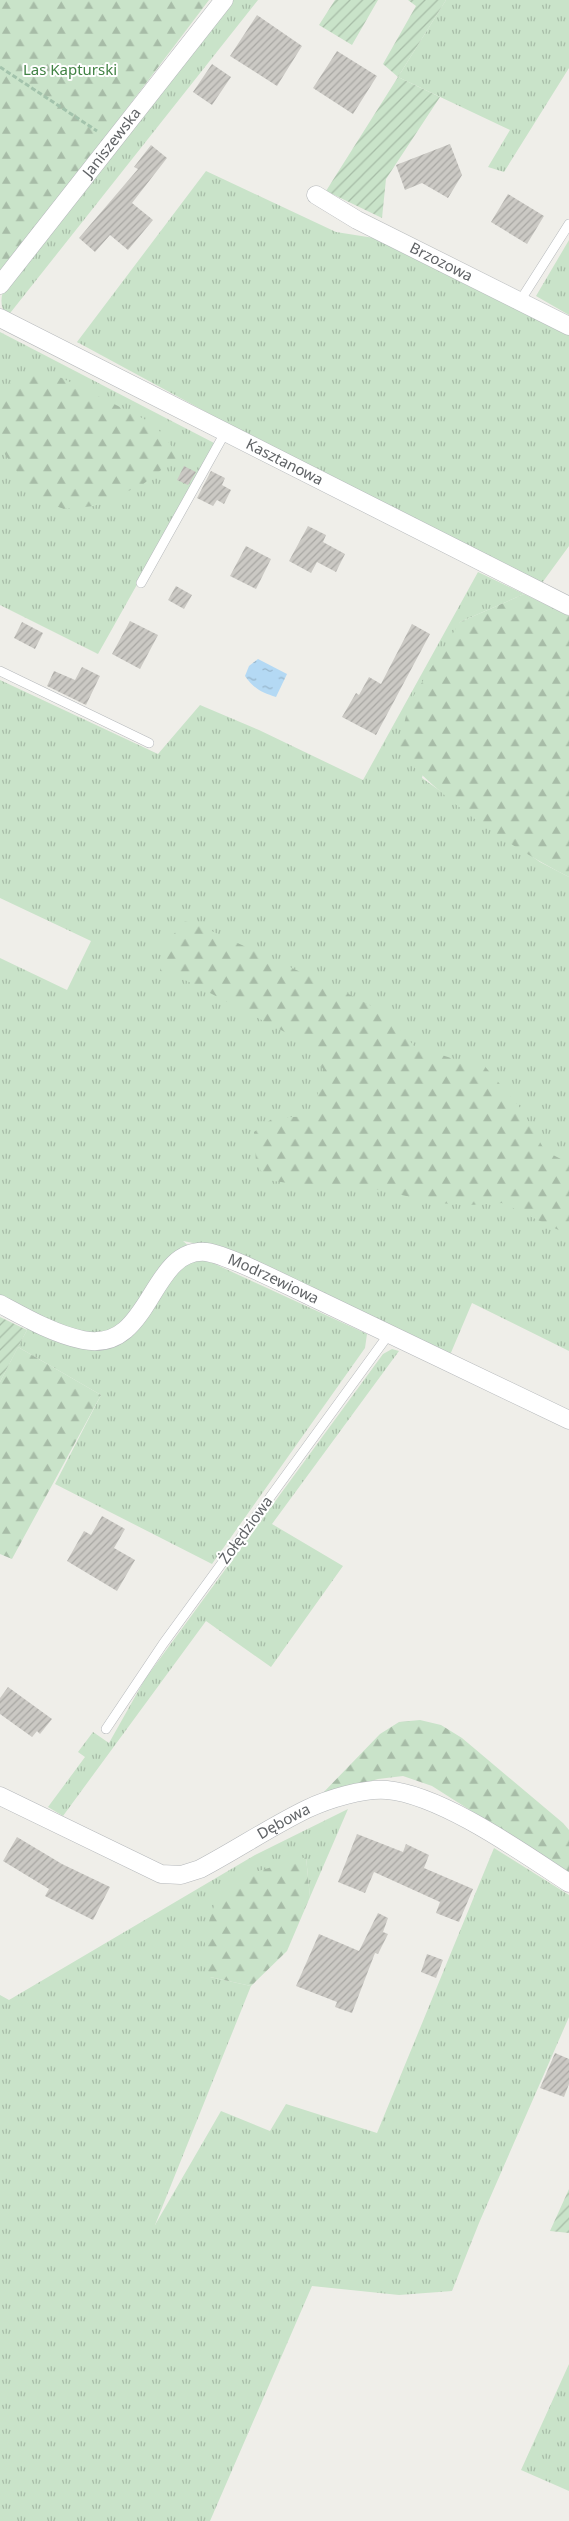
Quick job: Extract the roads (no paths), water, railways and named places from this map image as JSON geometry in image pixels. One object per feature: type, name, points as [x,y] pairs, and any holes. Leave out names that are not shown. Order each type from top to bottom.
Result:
[{"type":"street","name":"Janiszewska","points":[[0,285],[224,0]]},
{"type":"street","name":"Brzozowa","points":[[316,195],[357,220],[569,326]]},
{"type":"street","name":"Kasztanowa","points":[[0,318],[569,606]]},
{"type":"street","name":"Modrzewiowa","points":[[0,1304],[57,1332],[84,1340],[114,1338],[128,1329],[138,1317],[176,1262],[189,1254],[206,1252],[290,1287],[569,1420]]},
{"type":"street","name":"Dębowa","points":[[0,1796],[161,1874],[181,1875],[206,1865],[307,1809],[347,1795],[387,1790],[427,1799],[520,1850],[569,1883]]},
{"type":"lane","points":[[520,301],[569,224]]},
{"type":"lane","points":[[141,583],[226,431]]},
{"type":"lane","points":[[0,671],[148,743]]},
{"type":"lane","name":"Żołędziowa","points":[[106,1729],[164,1644],[389,1334]]},
{"type":"water","points":[[258,659],[287,674],[276,697],[258,689],[245,676],[249,666]]},
{"type":"park label","name":"Las Kapturski","points":[[70,70]]}]
